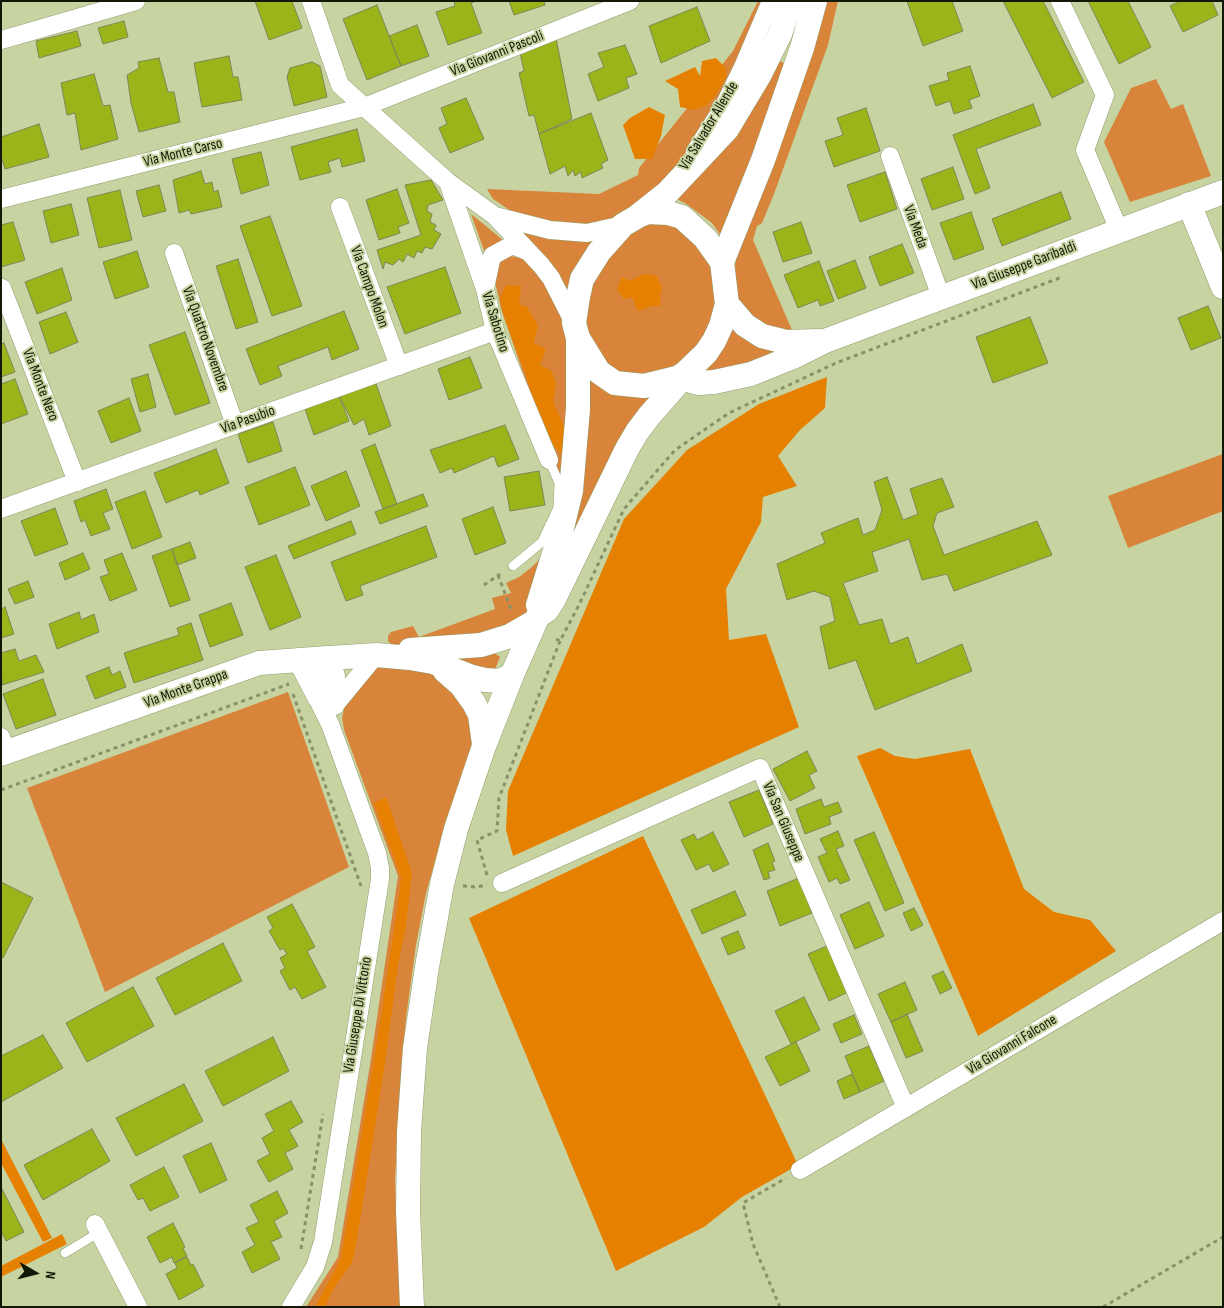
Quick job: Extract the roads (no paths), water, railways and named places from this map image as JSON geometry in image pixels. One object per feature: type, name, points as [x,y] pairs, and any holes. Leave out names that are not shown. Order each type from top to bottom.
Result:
[{"type":"main road","points":[[412,1307],[408,1211],[409,1132],[414,1048],[427,967],[442,884],[469,786],[512,675],[529,618],[538,603],[563,524],[571,491],[578,410],[576,331],[578,297],[582,279],[599,252],[629,221],[667,193],[727,129],[760,74],[780,34],[791,1]]},
{"type":"main road","points":[[722,262],[764,160],[802,48],[815,1]]},
{"type":"main road","name":"Via Giuseppe Garibaldi","points":[[682,376],[699,383],[714,382],[751,374],[794,357],[825,341],[1223,192]]},
{"type":"main road","points":[[1189,204],[1223,287]]},
{"type":"main road","points":[[529,618],[547,610],[554,599],[632,440],[682,376],[706,353],[721,326],[727,304],[722,262],[705,238],[682,217],[668,213],[648,212],[629,221]]},
{"type":"main road","name":"Via Giuseppe Garibaldi","points":[[727,304],[745,324],[762,336],[786,342],[825,341]]},
{"type":"main road","points":[[576,331],[599,372],[616,383],[644,386],[682,376]]},
{"type":"main road","name":"Via Monte Grappa","points":[[376,655],[388,651],[481,645],[510,636],[529,618]]},
{"type":"main road","name":"Via Monte Grappa","points":[[3,748],[259,663],[376,655],[434,662],[485,680],[500,681],[512,675]]},
{"type":"main road","name":"Via Monte Grappa","points":[[434,662],[454,677],[474,703],[480,715],[484,746]]},
{"type":"street","points":[[1,40],[136,1]]},
{"type":"street","name":"Via Sabotino","points":[[311,1],[340,85],[448,182],[495,216]]},
{"type":"street","name":"Via Giovanni Pascoli","points":[[364,107],[630,1]]},
{"type":"street","name":"Via Salvador Allende","points":[[667,193],[724,106],[771,1]]},
{"type":"street","points":[[1060,1],[1105,95],[1085,150],[1120,230]]},
{"type":"street","name":"Via Monte Carso","points":[[1,199],[364,107]]},
{"type":"street","name":"Via Meda","points":[[890,156],[941,297]]},
{"type":"street","name":"Via Sabotino","points":[[448,182],[485,289],[495,331],[549,460]]},
{"type":"street","name":"Via Campo Molon","points":[[340,208],[399,366]]},
{"type":"street","points":[[495,216],[550,230],[587,232],[629,221]]},
{"type":"street","points":[[495,216],[530,252],[551,278],[576,331]]},
{"type":"street","points":[[485,289],[492,256],[512,245],[530,252]]},
{"type":"street","name":"Via Quattro Novembre","points":[[174,253],[235,425]]},
{"type":"street","name":"Via Monte Nero","points":[[2,288],[77,482]]},
{"type":"street","name":"Via Pasubio","points":[[1,509],[495,331]]},
{"type":"street","name":"Via Giuseppe Di Vittorio","points":[[326,703],[376,655]]},
{"type":"street","name":"Via Giuseppe Di Vittorio","points":[[291,1307],[315,1266],[323,1242],[380,879],[380,868],[376,853],[330,724],[326,703],[337,683],[333,666],[328,658]]},
{"type":"street","points":[[286,660],[297,664],[301,668],[326,703]]},
{"type":"street","name":"Via San Giuseppe","points":[[502,883],[760,768],[906,1108]]},
{"type":"street","name":"Via Giovanni Falcone","points":[[800,1170],[1223,920]]},
{"type":"street","points":[[99,1233],[138,1307]]},
{"type":"lane","points":[[513,566],[542,542],[558,508],[559,483],[549,460]]},
{"type":"lane","points":[[65,1253],[99,1233]]}]
